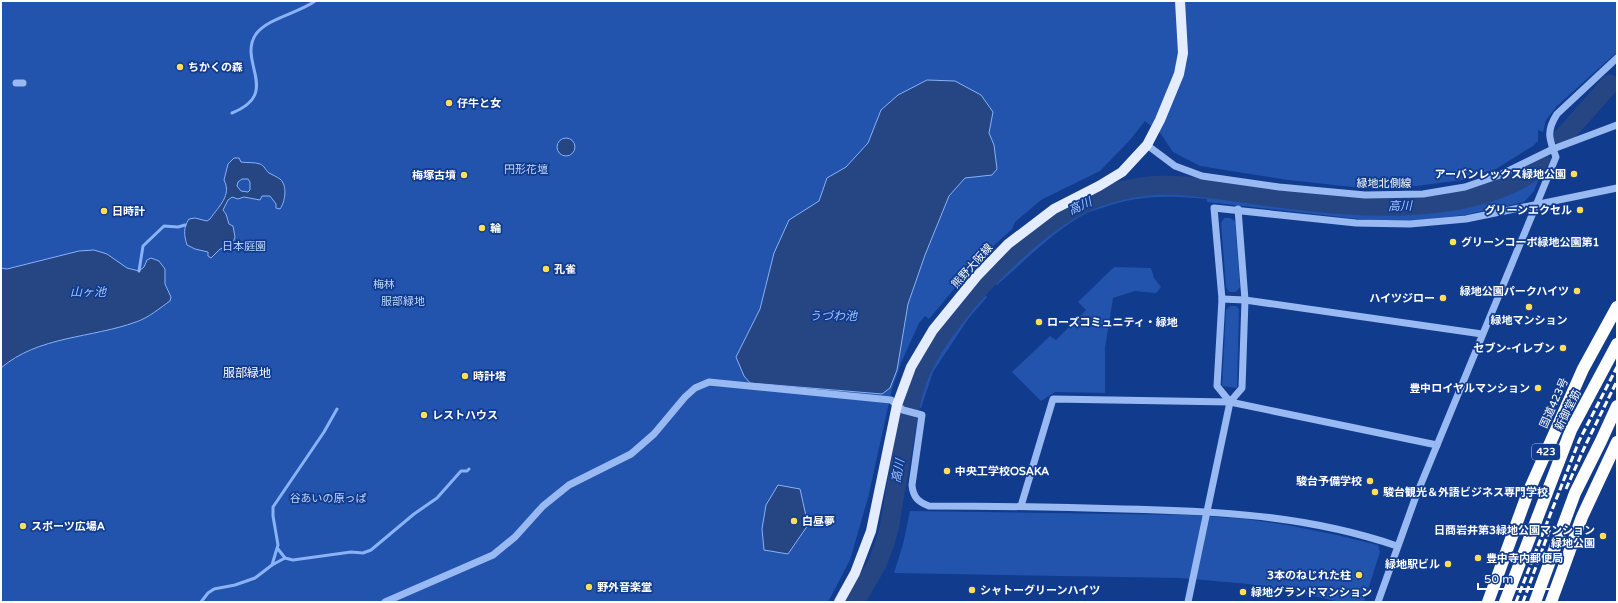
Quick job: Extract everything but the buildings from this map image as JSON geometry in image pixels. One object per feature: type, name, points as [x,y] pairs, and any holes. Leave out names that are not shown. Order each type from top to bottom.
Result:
[{"type":"highway","name":"国道423号","points":[[1488,602],[1527,495],[1583,369],[1617,307]]},
{"type":"highway","name":"新御堂筋","points":[[1505,602],[1571,430],[1617,344]]},
{"type":"highway","points":[[1535,602],[1575,493],[1617,406]]},
{"type":"highway","points":[[1527,495],[1571,430]]},
{"type":"highway","points":[[1582,516],[1601,441]]},
{"type":"highway","points":[[1551,602],[1582,516],[1617,442]]},
{"type":"main road","name":"熊野大阪線","points":[[838,602],[855,572],[871,531],[911,366],[932,330],[977,276],[1008,244],[1054,209],[1099,186],[1122,172],[1147,146],[1160,120],[1179,74],[1183,53],[1180,1]]},
{"type":"street","points":[[1378,602],[1416,496],[1556,157],[1549,135],[1551,124],[1557,114],[1617,58]]},
{"type":"street","name":"緑地北側線","points":[[1147,146],[1175,166],[1202,176],[1279,187],[1366,195],[1423,194],[1465,186],[1500,175],[1553,149],[1617,125]]},
{"type":"street","points":[[1230,402],[1217,386],[1222,299],[1214,208],[1238,209],[1356,223],[1410,224],[1466,220],[1617,188]]},
{"type":"street","points":[[1188,602],[1230,402],[1242,388],[1245,300],[1238,209]]},
{"type":"street","points":[[1222,299],[1245,300],[1482,334]]},
{"type":"street","points":[[385,602],[493,555],[515,537],[543,506],[569,485],[631,454],[654,434],[685,397],[695,388],[709,382],[891,400],[900,408]]},
{"type":"street","points":[[395,602],[495,558],[518,539],[546,509],[572,488],[633,456],[656,436],[697,391],[709,386],[900,408],[922,415],[912,485],[913,494],[919,502],[929,506],[1021,506],[1208,511],[1288,519],[1336,528],[1397,546]]},
{"type":"street","points":[[1021,506],[1053,399],[1230,402],[1437,445]]},
{"type":"green space","name":"服部緑地","points":[[1,1],[1617,1],[1617,52],[1557,106],[1546,120],[1543,132],[1538,130],[1538,141],[1533,146],[1496,169],[1462,180],[1417,186],[1362,188],[1288,180],[1200,166],[1173,152],[1161,134],[1145,121],[1130,140],[1100,171],[1041,200],[1015,222],[1012,229],[980,258],[929,319],[925,316],[919,323],[901,363],[892,389],[868,498],[850,560],[828,602],[1,602]]},
{"type":"green space","points":[[1537,173],[1540,176],[1534,191],[1524,202],[1465,215],[1409,221],[1358,219],[1207,202],[1207,199],[1167,197],[1141,198],[1115,204],[1085,214],[1061,229],[997,285],[992,280],[1035,239],[1070,213],[1103,198],[1123,193],[1143,190],[1184,190],[1357,210],[1396,210],[1434,208],[1470,202],[1505,190]]},
{"type":"green space","points":[[1224,218],[1230,218],[1235,221],[1240,287],[1236,292],[1229,292],[1226,287],[1221,223]]},
{"type":"green space","points":[[1114,267],[1151,268],[1154,278],[1161,287],[1156,293],[1135,291],[1113,298],[1105,348],[1105,393],[1055,392],[1041,401],[1012,372],[1050,336],[1056,340],[1086,310],[1078,302]]},
{"type":"green space","points":[[982,291],[987,297],[968,319],[933,372],[921,408],[914,407],[923,375],[936,349],[958,319]]},
{"type":"green space","points":[[1230,306],[1236,306],[1239,309],[1237,388],[1222,386],[1226,310]]},
{"type":"green space","points":[[910,511],[1190,515],[1245,519],[1287,525],[1378,545],[1380,552],[1364,602],[1339,602],[1249,584],[1180,578],[894,573],[903,544]]},
{"type":"water","name":"うづわ池","points":[[927,80],[955,81],[981,95],[993,112],[989,133],[994,145],[997,169],[992,175],[965,178],[949,196],[925,255],[908,304],[897,370],[890,388],[882,394],[750,383],[744,376],[736,357],[760,309],[774,253],[789,220],[819,201],[827,178],[846,167],[868,143],[881,110],[898,95]]},
{"type":"water","points":[[566,138],[572,141],[575,147],[572,153],[566,156],[560,153],[557,147],[560,141]]},
{"type":"water","points":[[234,158],[239,158],[241,162],[262,165],[269,173],[283,182],[285,194],[280,209],[276,208],[276,204],[270,196],[262,196],[260,200],[244,197],[238,199],[232,197],[228,200],[223,210],[229,224],[233,226],[235,237],[232,245],[220,249],[211,258],[208,256],[208,252],[195,249],[187,245],[185,229],[189,219],[195,218],[207,221],[220,205],[226,191],[224,180],[228,164]],"holes":[[[242,179],[248,179],[250,182],[250,190],[248,192],[241,191],[237,186],[238,182]]]},
{"type":"water","name":"山ヶ池","points":[[94,250],[107,254],[127,268],[139,271],[144,267],[147,260],[151,258],[159,261],[165,269],[165,284],[171,297],[170,301],[154,313],[140,320],[119,327],[48,344],[16,357],[1,368],[1,268],[7,269],[79,251]]},
{"type":"water","points":[[778,485],[800,489],[808,525],[788,554],[764,550],[762,529],[766,505]]},
{"type":"waterway","points":[[232,113],[247,105],[254,96],[257,87],[251,55],[252,45],[256,34],[261,28],[268,24],[315,1]]},
{"type":"waterway","name":"高川","points":[[1610,84],[1617,86]]},
{"type":"waterway","name":"高川","points":[[1563,137],[1610,84]]},
{"type":"waterway","name":"高川","points":[[855,602],[877,564],[885,543],[890,524],[910,406],[921,371],[933,349],[949,326],[991,276],[1014,253],[1061,216],[1082,204],[1111,193],[1162,185],[1198,187],[1328,204],[1376,206],[1423,205],[1459,200],[1485,194],[1523,178],[1534,171],[1542,163]]},
{"type":"waterway","points":[[139,271],[143,246],[164,226],[178,227],[185,225]]},
{"type":"waterway","points":[[272,565],[278,545],[273,507],[324,432],[337,409]]},
{"type":"waterway","points":[[201,602],[208,593],[214,589],[235,585],[255,578],[272,565],[285,558],[293,560],[351,552],[363,553],[371,550],[414,514],[437,498],[461,471],[467,471],[469,469]]},
{"type":"waterway","points":[[278,549],[285,558]]},
{"type":"railway","points":[[1516,602],[1579,441],[1617,367]]},
{"type":"railway","points":[[1566,489],[1617,381]]},
{"type":"railway","points":[[1523,602],[1551,526]]},
{"type":"place","name":"ちかくの森","points":[[180,67]]},
{"type":"place","name":"仔牛と女","points":[[449,103]]},
{"type":"place","name":"アーバンレックス緑地公園","points":[[1574,174]]},
{"type":"place","name":"梅塚古墳","points":[[464,175]]},
{"type":"place","name":"グリーンエクセル","points":[[1580,210]]},
{"type":"place","name":"日時計","points":[[104,211]]},
{"type":"place","name":"輪","points":[[482,228]]},
{"type":"place","name":"グリーンコーポ緑地公園第1","points":[[1453,242]]},
{"type":"place","name":"孔雀","points":[[546,269]]},
{"type":"place","name":"緑地公園パークハイツ","points":[[1577,291]]},
{"type":"place","name":"ハイツジロー","points":[[1443,298]]},
{"type":"place","name":"緑地マンション","points":[[1529,307]]},
{"type":"place","name":"ローズコミュニティ・緑地","points":[[1039,322]]},
{"type":"place","name":"セブン-イレブン","points":[[1563,348]]},
{"type":"place","name":"時計塔","points":[[465,376]]},
{"type":"place","name":"豊中ロイヤルマンション","points":[[1538,388]]},
{"type":"place","name":"レストハウス","points":[[424,415]]},
{"type":"place","name":"中央工学校OSAKA","points":[[947,471]]},
{"type":"place","name":"駿台予備学校","points":[[1370,481]]},
{"type":"place","name":"駿台観光＆外語ビジネス専門学校","points":[[1375,492]]},
{"type":"place","name":"白昼夢","points":[[794,521]]},
{"type":"place","name":"スポーツ広場A","points":[[23,526]]},
{"type":"place","name":"日商岩井第3緑地公園マンション 緑地公園","points":[[1603,536]]},
{"type":"place","name":"豊中寺内郵便局","points":[[1478,558]]},
{"type":"place","name":"緑地駅ビル","points":[[1448,564]]},
{"type":"place","name":"3本のねじれた柱","points":[[1359,575]]},
{"type":"place","name":"野外音楽堂","points":[[589,587]]},
{"type":"place","name":"シャトーグリーンハイツ","points":[[972,590]]},
{"type":"place","name":"緑地グランドマンション","points":[[1243,592]]},
{"type":"district","name":"服部緑地","points":[[247,373]]},
{"type":"park label","name":"円形花壇","points":[[526,169]]},
{"type":"park label","name":"日本庭園","points":[[244,246]]},
{"type":"park label","name":"梅林","points":[[384,284]]},
{"type":"park label","name":"谷あいの原っぱ","points":[[328,498]]}]
